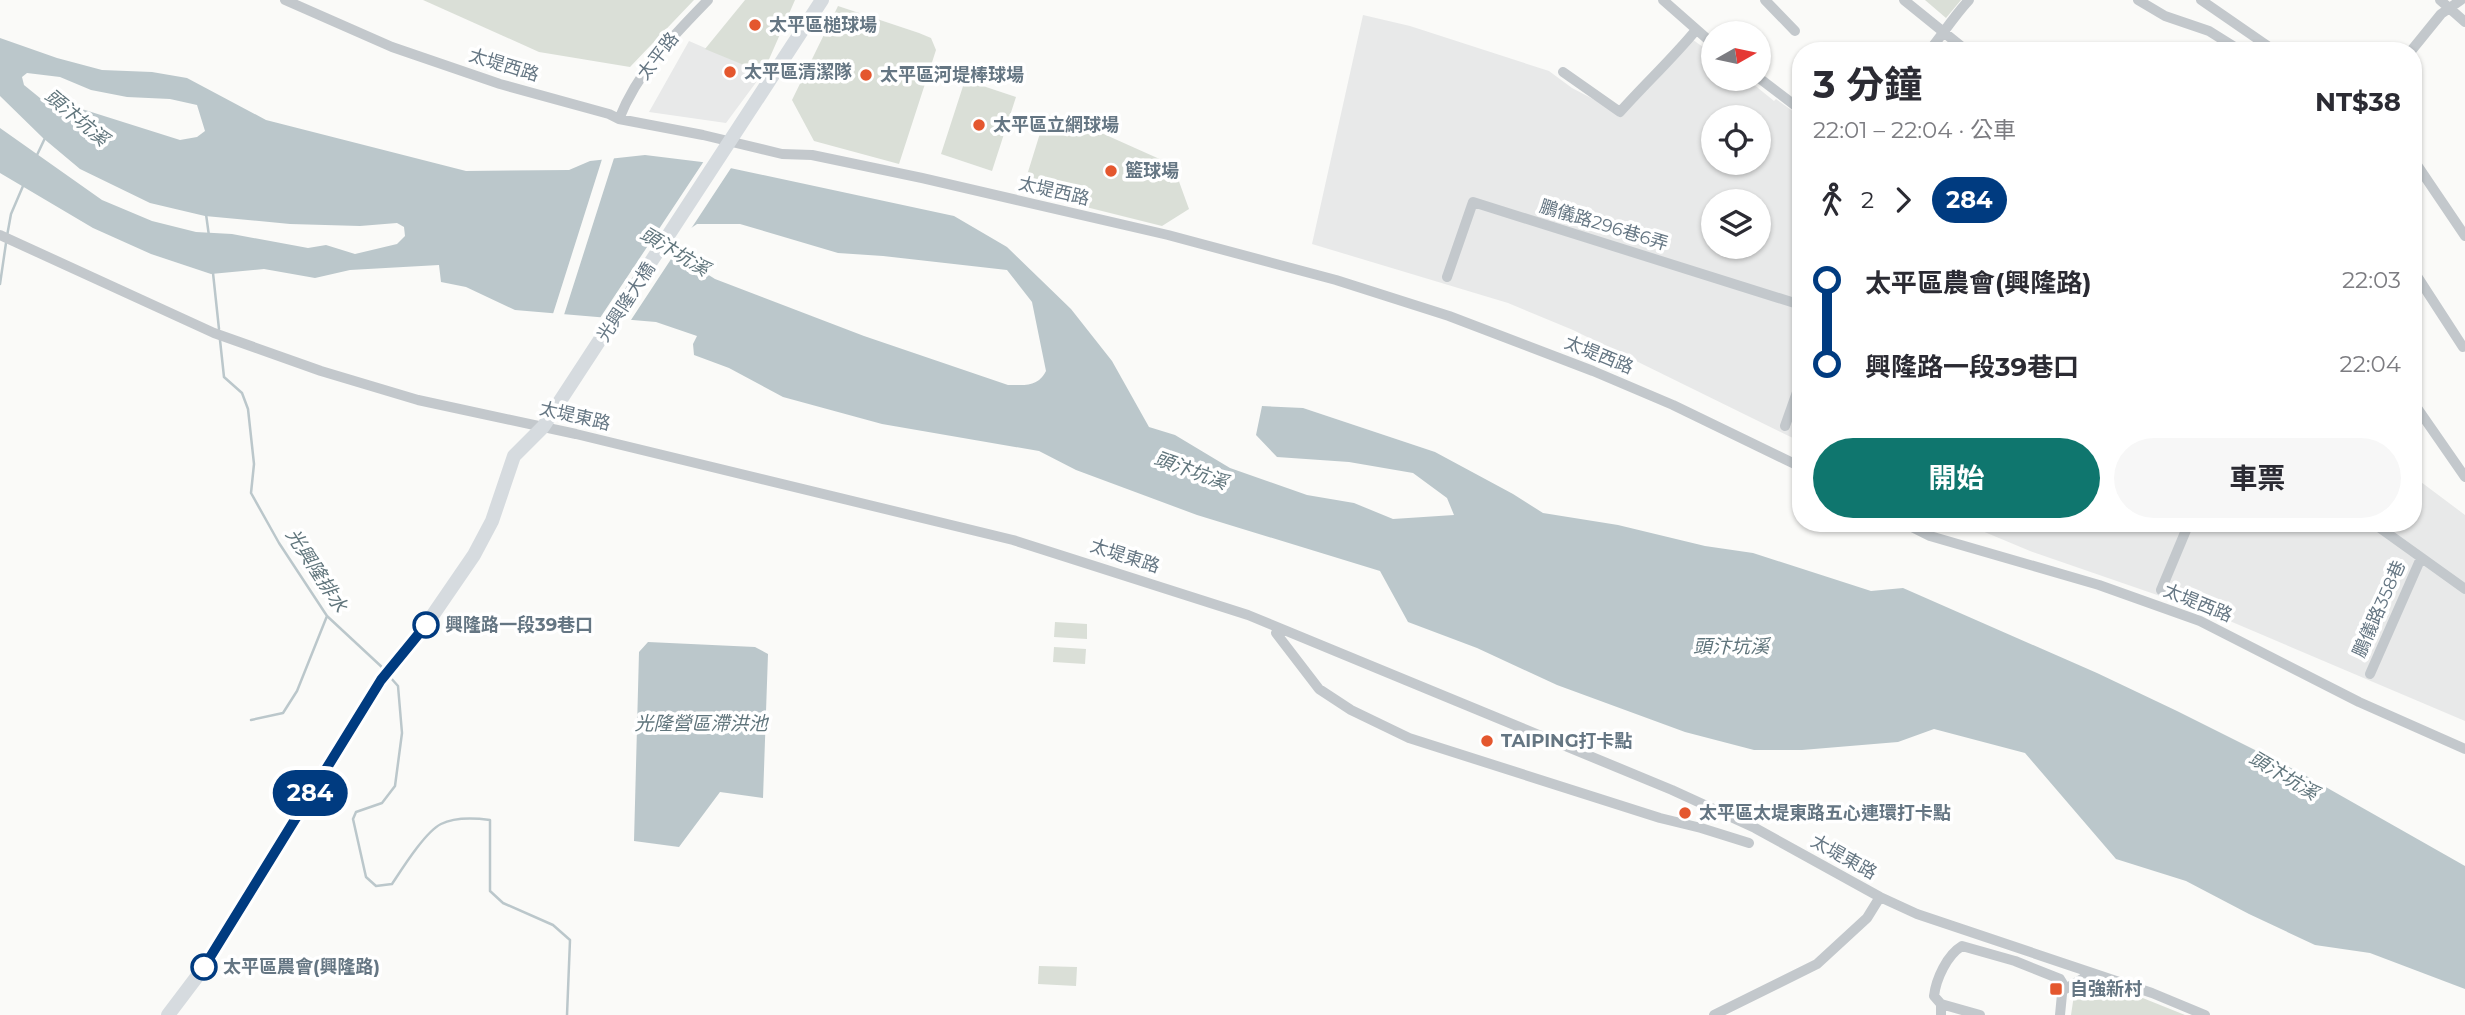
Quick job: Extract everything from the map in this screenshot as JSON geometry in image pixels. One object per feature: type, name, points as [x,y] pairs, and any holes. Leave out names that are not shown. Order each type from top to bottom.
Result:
[{"type":"street","name":"太堤西路","points":[[285,0],[392,47],[500,84],[610,114],[619,119],[782,154],[812,155],[1168,235],[1365,289],[1449,316],[1593,371],[1673,405],[1792,463]]},
{"type":"street","name":"太平路","points":[[619,119],[626,101],[648,64],[708,0]]},
{"type":"street","points":[[731,141],[822,0]]},
{"type":"street","points":[[1663,0],[1701,34]]},
{"type":"street","points":[[1765,0],[1795,31]]},
{"type":"street","points":[[1904,0],[1957,42]]},
{"type":"street","points":[[1937,42],[1948,23],[1969,0]]},
{"type":"street","points":[[2138,0],[2165,16],[2209,31],[2227,42]]},
{"type":"street","points":[[2201,0],[2262,42]]},
{"type":"street","points":[[2440,0],[2465,22]]},
{"type":"street","points":[[2419,42],[2441,14],[2461,0]]},
{"type":"street","points":[[2221,38],[2233,22]]},
{"type":"street","points":[[1563,72],[1620,112],[1696,30]]},
{"type":"street","points":[[1771,87],[1792,103]]},
{"type":"street","name":"光興隆大橋","points":[[168,1015],[202,970],[381,680],[426,625],[474,555],[492,521],[514,456],[543,427],[731,141]]},
{"type":"street","points":[[2422,172],[2465,236]]},
{"type":"street","name":"鵬儀路296巷6弄","points":[[1447,277],[1473,202],[1792,302]]},
{"type":"street","name":"太堤東路","points":[[0,235],[95,281],[214,333],[321,371],[418,400],[817,491],[1013,540],[1248,615],[1672,790],[1755,828],[1880,897],[1917,914],[2089,975],[2152,993],[2205,1015]]},
{"type":"street","points":[[2422,284],[2463,347]]},
{"type":"street","points":[[1785,426],[1792,406]]},
{"type":"street","points":[[2422,415],[2465,477]]},
{"type":"street","name":"太堤西路","points":[[1922,532],[2099,585],[2200,621],[2359,702],[2465,749]]},
{"type":"street","points":[[2161,590],[2185,532]]},
{"type":"street","points":[[2385,532],[2465,589]]},
{"type":"street","name":"鵬儀路358巷","points":[[2370,674],[2421,558]]},
{"type":"street","points":[[1276,633],[1320,689],[1352,710],[1409,738],[1660,818],[1749,843]]},
{"type":"street","points":[[1717,1014],[1817,964],[1867,918],[1880,897]]},
{"type":"street","points":[[1980,1015],[1941,1010],[1934,996],[1936,981],[1955,951],[1962,946],[2015,961],[2060,979],[2063,984],[2060,1015]]},
{"type":"street","points":[[2062,991],[2089,975]]},
{"type":"shaded area","points":[[423,0],[694,0],[630,67],[539,52]]},
{"type":"shaded area","name":"太平區槌球場","points":[[745,0],[795,0],[763,73],[705,49]]},
{"type":"shaded area","points":[[1925,0],[1961,0],[1946,18]]},
{"type":"shaded area","name":"太平區河堤棒球場","points":[[838,6],[931,38],[936,50],[899,164],[814,141],[792,100]]},
{"type":"shaded area","points":[[1363,15],[1410,26],[1549,71],[1572,88],[1610,108],[1619,117],[1686,35],[1701,46],[1701,91],[1762,91],[1792,111],[1792,438],[1573,330],[1508,303],[1312,244]]},
{"type":"shaded area","name":"太平區清潔隊","points":[[689,41],[763,73],[726,123],[649,112]]},
{"type":"shaded area","name":"太平區立網球場","points":[[965,80],[1016,97],[992,171],[941,154]]},
{"type":"shaded area","points":[[1046,114],[1097,131],[1173,165],[1189,209],[1162,226],[1023,188]]},
{"type":"shaded area","points":[[2422,483],[2465,515],[2465,721],[2218,616],[2030,551],[1985,532],[2422,532]]},
{"type":"shaded area","points":[[1055,622],[1087,624],[1087,639],[1054,637]]},
{"type":"shaded area","points":[[1054,647],[1086,649],[1085,664],[1053,662]]},
{"type":"shaded area","points":[[1039,966],[1077,967],[1076,986],[1038,984]]},
{"type":"shaded area","points":[[2093,978],[2185,1015],[2071,1015],[2074,995],[2082,980]]},
{"type":"water","name":"頭汴坑溪","points":[[0,38],[102,70],[152,72],[187,78],[266,120],[466,171],[569,170],[590,161],[645,155],[702,162],[954,216],[1007,247],[1071,309],[1112,361],[1149,427],[1175,435],[1230,468],[1307,495],[1354,503],[1393,519],[1454,515],[1447,498],[1413,473],[1349,462],[1277,457],[1256,435],[1262,406],[1303,408],[1435,452],[1543,513],[1618,525],[1705,546],[1753,553],[1871,591],[1903,588],[2097,673],[2301,773],[2465,866],[2465,989],[2370,953],[2315,945],[2186,881],[2116,859],[2025,753],[1934,729],[1898,742],[1802,750],[1754,750],[1685,732],[1557,685],[1477,648],[1408,622],[1380,571],[1197,515],[1076,470],[1039,451],[882,424],[783,397],[729,368],[694,355],[693,344],[697,336],[656,322],[515,310],[466,287],[441,282],[439,265],[350,270],[315,278],[264,269],[211,274],[151,254],[93,228],[0,173],[0,128],[102,200],[152,221],[196,232],[232,234],[308,248],[326,245],[355,254],[397,244],[405,236],[404,227],[397,223],[360,226],[290,224],[205,216],[150,203],[80,169],[0,96]],"holes":[[[27,73],[60,77],[91,90],[127,97],[170,99],[197,105],[205,131],[197,137],[180,140],[40,98],[24,85],[22,77]],[[697,224],[740,224],[838,253],[1007,270],[1032,302],[1046,371],[1035,382],[1008,385],[864,336],[715,279],[685,260],[680,245],[681,235]]]},
{"type":"water","name":"光隆營區滯洪池","points":[[648,642],[755,647],[768,654],[763,798],[720,792],[679,847],[634,841],[639,652]]},
{"type":"pier","points":[[615,155],[563,318],[552,317],[603,156]]},
{"type":"pier","points":[[703,158],[733,165],[629,323],[598,321],[704,161]]},
{"type":"waterway","points":[[37,155],[45,138]]},
{"type":"waterway","points":[[7,236],[11,214],[23,186]]},
{"type":"waterway","name":"光興隆排水","points":[[206,214],[209,236]]},
{"type":"waterway","points":[[0,284],[6,243]]},
{"type":"waterway","name":"光興隆排水","points":[[213,273],[219,329]]},
{"type":"waterway","name":"光興隆排水","points":[[220,340],[224,377],[242,393],[248,409],[254,464],[251,493],[279,543],[327,616],[384,669]]},
{"type":"waterway","points":[[251,720],[283,713],[297,691],[327,616]]},
{"type":"waterway","name":"光興隆排水","points":[[390,677],[398,686],[402,733],[395,786],[382,803],[356,812],[353,819],[366,877],[376,886],[392,884],[421,843],[441,824],[459,819],[490,820],[490,891],[503,903],[553,925],[570,940],[567,1015]]},
{"type":"bus line","name":"284","points":[[204,967],[381,680],[426,625]]},
{"type":"place","name":"太平區槌球場","points":[[755,25]]},
{"type":"place","name":"太平區清潔隊","points":[[730,72]]},
{"type":"place","name":"太平區河堤棒球場","points":[[866,75]]},
{"type":"place","name":"太平區立網球場","points":[[979,125]]},
{"type":"place","name":"籃球場","points":[[1111,171]]},
{"type":"place","name":"興隆路一段39巷口","points":[[426,625]]},
{"type":"place","name":"TAIPING打卡點","points":[[1487,741]]},
{"type":"place","name":"太平區太堤東路五心連環打卡點","points":[[1685,813]]},
{"type":"place","name":"太平區農會(興隆路)","points":[[204,967]]},
{"type":"place","name":"自強新村","points":[[2056,989]]}]
